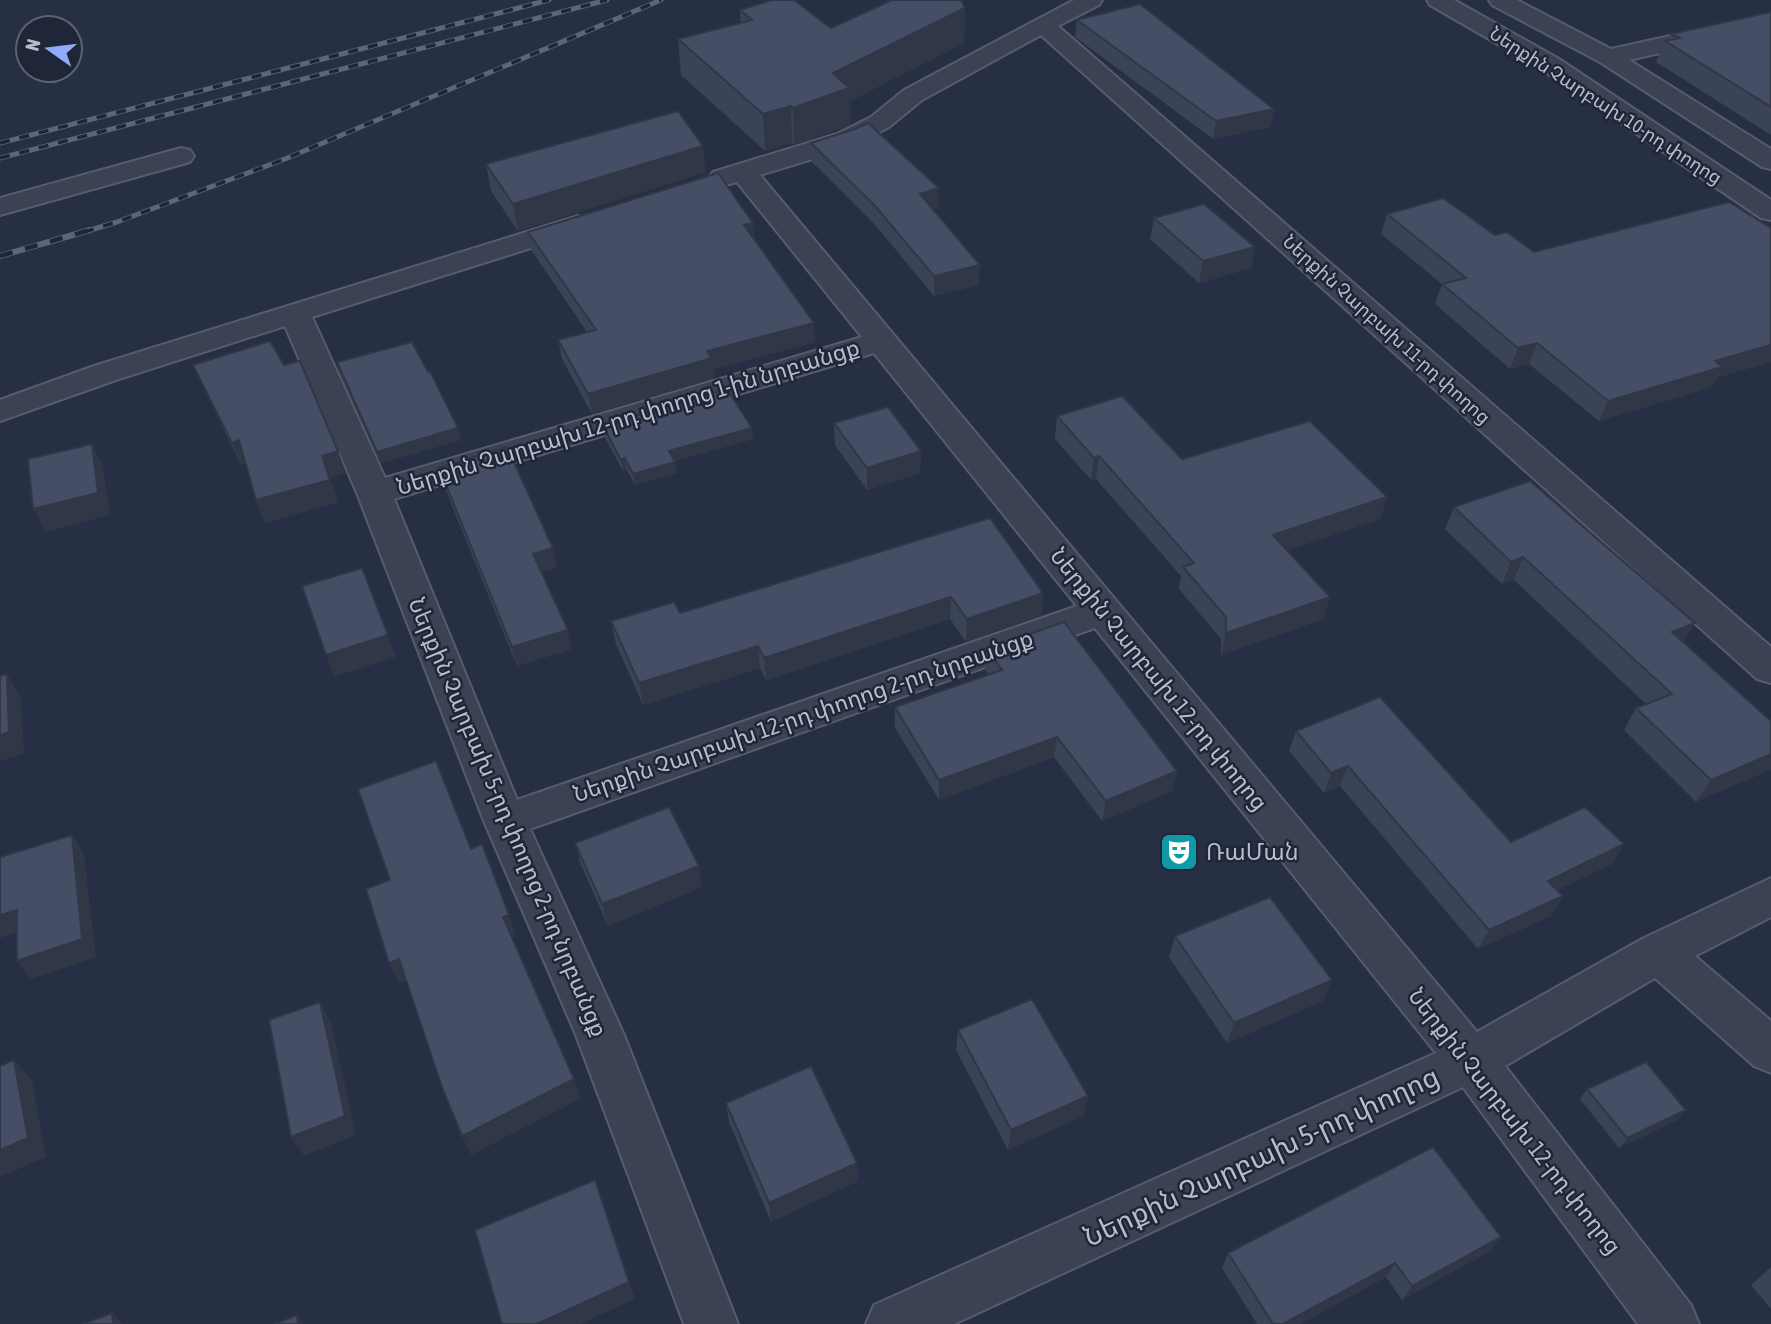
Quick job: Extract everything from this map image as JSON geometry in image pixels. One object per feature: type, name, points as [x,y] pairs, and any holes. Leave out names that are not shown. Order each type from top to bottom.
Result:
[{"type":"street","points":[[690,188],[846,139],[880,122],[913,95],[1091,0]]},
{"type":"street","name":"Ներքին Չարբախ 10-րդ փողոց","points":[[1438,0],[1550,64],[1771,212]]},
{"type":"street","name":"Ներքին Չարբախ 10-րդ փողոց","points":[[1500,0],[1608,57],[1771,160]]},
{"type":"street","points":[[1608,57],[1771,21]]},
{"type":"street","name":"Ներքին Չարբախ 11-րդ փողոց","points":[[1043,25],[1771,669]]},
{"type":"street","points":[[0,207],[181,156]]},
{"type":"street","name":"Ներքին Չարբախ 12-րդ փողոց","points":[[743,172],[1471,1060],[1672,1324]]},
{"type":"street","points":[[0,411],[105,373],[598,217]]},
{"type":"street","name":"Ներքին Չարբախ 5-րդ փողոց 2-րդ նրբանցք","points":[[295,313],[374,493],[505,821],[600,1034],[711,1324]]},
{"type":"street","name":"Ներքին Չարբախ 12-րդ փողոց 1-ին նրբանցք","points":[[374,493],[882,341]]},
{"type":"street","name":"Ներքին Չարբախ 12-րդ փողոց 2-րդ նրբանցք","points":[[505,821],[1102,611]]},
{"type":"street","name":"Ներքին Չարբախ 5-րդ փողոց","points":[[893,1324],[1471,1060],[1658,953],[1771,896]]},
{"type":"street","points":[[1658,953],[1771,1051]]},
{"type":"building","points":[[772,0],[794,0],[831,28],[892,0],[961,0],[965,8],[833,73],[849,88],[793,108],[791,106],[763,114],[678,39],[752,20],[740,10]]},
{"type":"building","points":[[1140,4],[1274,109],[1216,121],[1077,20]]},
{"type":"building","points":[[1771,12],[1771,107],[1665,41],[1680,38],[1671,34]]},
{"type":"building","points":[[678,111],[703,146],[513,204],[486,164]]},
{"type":"building","points":[[868,123],[939,188],[920,194],[980,265],[934,276],[876,207],[811,143]]},
{"type":"building","points":[[718,173],[753,223],[744,225],[814,323],[707,351],[712,358],[588,394],[558,340],[596,330],[528,232]]},
{"type":"building","points":[[1443,198],[1495,235],[1507,232],[1534,252],[1729,202],[1771,228],[1771,345],[1715,361],[1722,367],[1608,401],[1537,343],[1518,348],[1442,284],[1466,278],[1387,214]]},
{"type":"building","points":[[1204,204],[1255,247],[1203,261],[1154,218]]},
{"type":"building","points":[[270,341],[284,365],[300,361],[338,451],[322,456],[330,480],[256,500],[239,440],[232,443],[193,365]]},
{"type":"building","points":[[412,342],[428,372],[430,371],[458,428],[377,452],[337,362]]},
{"type":"building","points":[[727,389],[752,428],[669,451],[675,462],[633,474],[625,458],[621,460],[603,426]]},
{"type":"building","points":[[1122,396],[1182,459],[1310,421],[1387,497],[1273,535],[1330,597],[1226,633],[1226,617],[1183,567],[1194,563],[1099,456],[1094,458],[1057,416]]},
{"type":"building","points":[[888,407],[921,451],[867,468],[834,423]]},
{"type":"building","points":[[92,444],[98,493],[33,509],[28,459]]},
{"type":"building","points":[[507,447],[553,548],[533,554],[568,630],[512,647],[439,468]]},
{"type":"building","points":[[1530,481],[1695,623],[1672,632],[1771,721],[1771,754],[1711,780],[1636,708],[1672,694],[1523,557],[1511,562],[1454,507]]},
{"type":"building","points":[[990,518],[1043,593],[967,619],[951,597],[764,658],[758,646],[639,683],[611,621],[674,602],[680,613]]},
{"type":"building","points":[[362,568],[388,635],[326,655],[302,586]]},
{"type":"building","points":[[1064,622],[1177,771],[1106,801],[1057,737],[939,780],[895,707],[1002,670],[987,649]]},
{"type":"building","points":[[7,674],[9,732],[0,735],[0,676]]},
{"type":"building","points":[[1380,697],[1511,842],[1585,807],[1624,844],[1548,881],[1563,896],[1489,930],[1348,766],[1331,773],[1296,731]]},
{"type":"building","points":[[436,761],[471,849],[482,844],[509,915],[503,917],[574,1079],[462,1136],[443,1090],[399,959],[389,963],[366,889],[390,880],[358,789]]},
{"type":"building","points":[[669,807],[699,866],[602,904],[575,843]]},
{"type":"building","points":[[72,835],[82,939],[17,961],[17,910],[0,915],[0,857]]},
{"type":"building","points":[[1270,897],[1332,980],[1234,1023],[1175,936]]},
{"type":"building","points":[[1032,999],[1088,1096],[1011,1130],[958,1030]]},
{"type":"building","points":[[320,1002],[345,1116],[291,1137],[269,1020]]},
{"type":"building","points":[[14,1060],[28,1138],[0,1150],[0,1066]]},
{"type":"building","points":[[1646,1062],[1686,1110],[1627,1138],[1587,1089]]},
{"type":"building","points":[[811,1066],[857,1163],[769,1203],[726,1103]]},
{"type":"building","points":[[1433,1147],[1501,1237],[1412,1286],[1395,1263],[1283,1324],[1273,1324],[1228,1253]]},
{"type":"building","points":[[595,1180],[629,1282],[537,1324],[502,1324],[475,1230]]},
{"type":"building","points":[[112,1313],[113,1324],[83,1324]]},
{"type":"building","points":[[297,1315],[298,1324],[275,1324]]},
{"type":"railway","points":[[0,143],[549,0]]},
{"type":"railway","points":[[0,158],[607,0]]},
{"type":"railway","points":[[84,232],[285,159],[661,0]]},
{"type":"railway","points":[[0,256],[90,230]]},
{"type":"place","name":"ՌաՄան","points":[[1179,852]]}]
